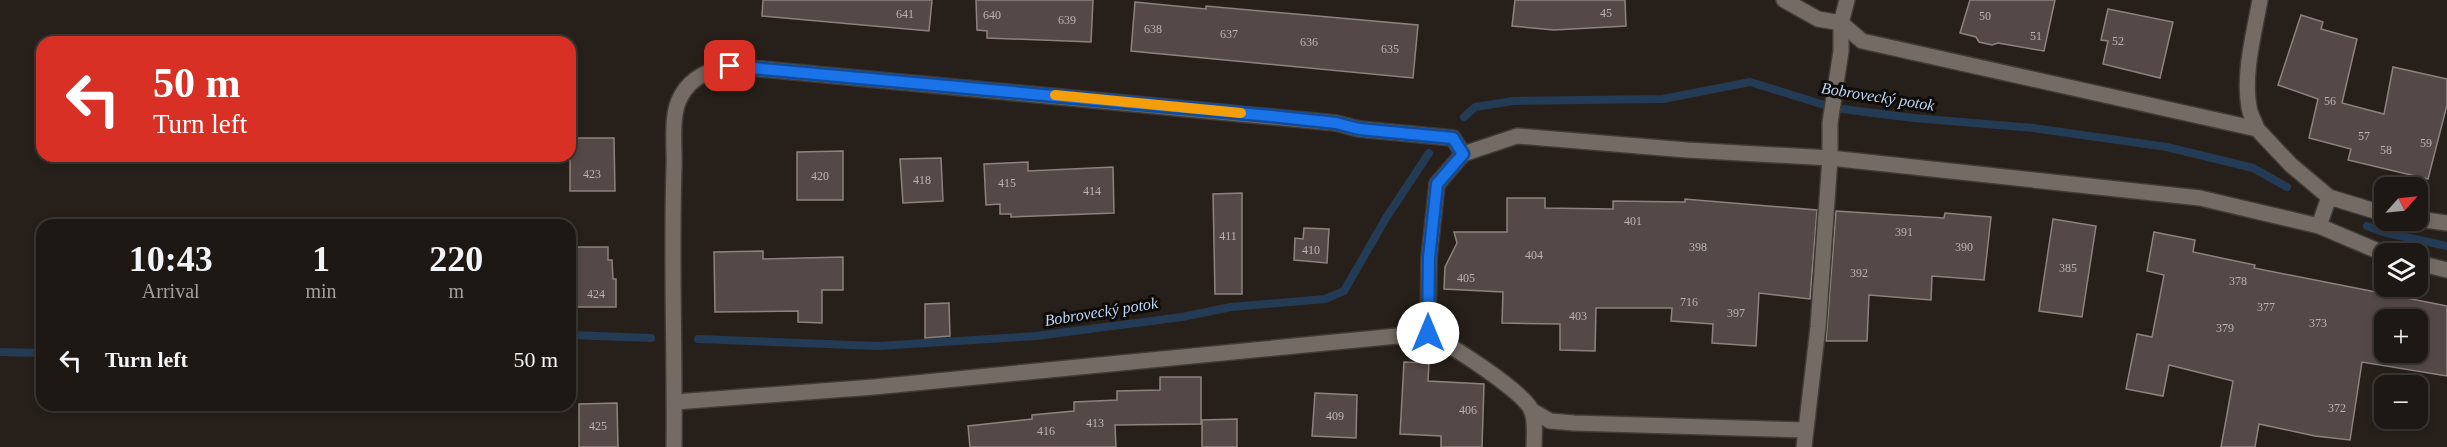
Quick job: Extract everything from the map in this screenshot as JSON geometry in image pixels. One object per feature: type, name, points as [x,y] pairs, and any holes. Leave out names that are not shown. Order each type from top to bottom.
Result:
[{"type":"street","points":[[1784,0],[1818,19],[1841,23],[1862,41],[2257,129]]},
{"type":"street","points":[[1804,447],[1818,327],[1830,158],[1830,123],[1841,51],[1841,23],[1847,0]]},
{"type":"street","points":[[2260,0],[2248,81],[2249,108],[2257,129],[2291,165],[2329,197],[2374,211]]},
{"type":"street","points":[[674,447],[673,193],[676,109],[681,95],[689,86],[700,75],[714,69],[730,66],[885,79],[1336,123],[1359,129],[1453,138],[1463,154]]},
{"type":"street","points":[[1428,333],[1429,258],[1437,184],[1463,154],[1517,136],[1687,150],[1830,158],[2200,198],[2319,226],[2374,249]]},
{"type":"street","points":[[2319,226],[2329,197]]},
{"type":"street","points":[[2428,220],[2447,223]]},
{"type":"street","points":[[2428,265],[2447,270]]},
{"type":"street","points":[[675,402],[886,386],[1428,333],[1457,348],[1520,398],[1531,410],[1550,421],[1805,430]]},
{"type":"street","points":[[1531,410],[1534,447]]},
{"type":"building","points":[[763,0],[932,0],[929,31],[762,16]]},
{"type":"building","points":[[976,0],[1093,0],[1091,42],[987,38],[987,31],[977,30]]},
{"type":"building","points":[[1515,0],[1625,0],[1626,26],[1554,30],[1512,26]]},
{"type":"building","points":[[1970,0],[2055,0],[2044,51],[1998,43],[1992,45],[1979,42],[1976,37],[1960,33]]},
{"type":"building","points":[[1135,2],[1418,25],[1413,78],[1131,51]]},
{"type":"building","points":[[2108,9],[2173,22],[2160,78],[2103,64],[2108,41],[2101,40]]},
{"type":"building","points":[[2301,15],[2323,22],[2321,29],[2357,39],[2342,103],[2384,114],[2393,67],[2447,79],[2447,105],[2428,179],[2428,177],[2348,160],[2351,149],[2309,138],[2318,99],[2278,85]]},
{"type":"building","points":[[576,138],[614,138],[615,191],[570,191],[570,162],[576,162]]},
{"type":"building","points":[[843,151],[843,200],[797,200],[797,152]]},
{"type":"building","points":[[941,158],[943,201],[903,203],[900,159]]},
{"type":"building","points":[[1028,162],[1028,171],[1113,167],[1114,213],[1011,217],[1011,214],[1000,214],[1000,204],[986,205],[984,164]]},
{"type":"building","points":[[1242,193],[1242,294],[1215,294],[1213,194]]},
{"type":"building","points":[[1507,198],[1545,198],[1545,208],[1613,209],[1613,201],[1685,202],[1685,199],[1817,210],[1810,299],[1759,293],[1756,346],[1712,343],[1713,324],[1671,321],[1672,308],[1596,308],[1595,351],[1560,350],[1560,324],[1502,323],[1503,292],[1444,289],[1445,267],[1457,243],[1454,232],[1507,232]]},
{"type":"building","points":[[1836,211],[1944,218],[1945,213],[1991,217],[1984,280],[1932,276],[1931,300],[1869,295],[1867,341],[1826,341]]},
{"type":"building","points":[[2053,219],[2096,226],[2082,317],[2039,311]]},
{"type":"building","points":[[1304,228],[1329,229],[1327,263],[1294,260],[1295,238],[1303,239]]},
{"type":"building","points":[[2154,232],[2195,240],[2193,252],[2255,265],[2254,268],[2374,292],[2374,297],[2401,297],[2447,306],[2447,376],[2362,362],[2350,440],[2315,436],[2259,424],[2255,447],[2221,447],[2233,381],[2169,365],[2163,396],[2126,389],[2137,334],[2152,337],[2164,275],[2147,271]]},
{"type":"building","points":[[576,247],[608,247],[608,260],[612,260],[613,279],[616,279],[616,307],[577,307]]},
{"type":"building","points":[[763,251],[763,259],[843,257],[843,290],[822,290],[822,323],[798,322],[798,311],[715,312],[714,252]]},
{"type":"building","points":[[949,303],[950,336],[925,338],[925,304]]},
{"type":"building","points":[[1404,362],[1429,363],[1428,381],[1484,384],[1482,447],[1441,447],[1441,436],[1400,434]]},
{"type":"building","points":[[1160,377],[1201,377],[1201,424],[1115,425],[1116,447],[970,447],[968,426],[1032,419],[1032,415],[1074,411],[1074,402],[1117,400],[1117,391],[1160,390]]},
{"type":"building","points":[[1315,393],[1357,395],[1356,438],[1312,436]]},
{"type":"building","points":[[617,403],[618,447],[579,447],[579,404]]},
{"type":"building","points":[[1237,419],[1237,447],[1202,447],[1202,420]]},
{"type":"waterway","name":"Bobrovecký potok","points":[[1464,117],[1475,107],[1513,101],[1663,99],[1750,82],[1834,108],[1914,118],[2033,128],[2167,147],[2253,168],[2287,187]]},
{"type":"waterway","name":"Bobrovecký potok","points":[[698,339],[878,346],[1036,336],[1182,317],[1231,307],[1325,299],[1344,291],[1386,218],[1429,153]]},
{"type":"waterway","name":"Bobrovecký potok","points":[[2367,226],[2383,232],[2447,246]]},
{"type":"waterway","name":"Bobrovecký potok","points":[[576,335],[651,338]]},
{"type":"waterway","name":"Bobrovecký potok","points":[[0,352],[36,353]]},
{"type":"slow traffic","points":[[1055,95],[1241,113]]},
{"type":"route","points":[[730,66],[1271,116],[1336,123],[1359,129],[1453,138],[1463,154],[1437,184],[1429,258],[1428,333]]}]
